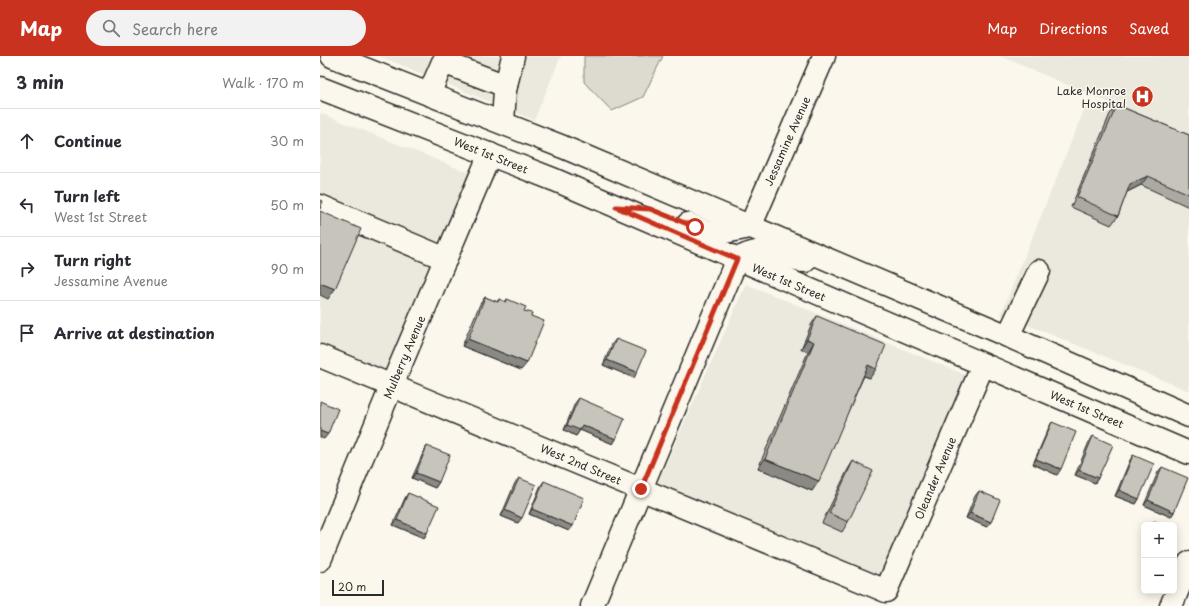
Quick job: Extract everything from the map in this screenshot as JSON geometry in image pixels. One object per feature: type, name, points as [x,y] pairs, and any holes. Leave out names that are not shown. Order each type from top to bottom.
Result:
[{"type":"main road","points":[[320,57],[329,56]]},
{"type":"main road","points":[[332,56],[564,147],[1008,336],[1189,416]]},
{"type":"main road","points":[[503,122],[506,86],[513,56]]},
{"type":"main road","name":"Jessamine Avenue","points":[[750,227],[824,56]]},
{"type":"main road","points":[[429,94],[443,62],[506,86]]},
{"type":"main road","name":"West 1st Street","points":[[320,88],[490,154],[616,207],[1189,454]]},
{"type":"main road","name":"Mulberry Avenue","points":[[320,560],[490,154]]},
{"type":"main road","points":[[320,206],[446,258]]},
{"type":"main road","points":[[616,207],[650,209],[710,233],[720,233],[750,227]]},
{"type":"main road","points":[[592,606],[737,259],[753,252],[765,251],[796,261],[832,262]]},
{"type":"main road","points":[[1008,336],[1039,271]]},
{"type":"main road","name":"West 2nd Street","points":[[320,356],[886,591]]},
{"type":"main road","name":"Oleander Avenue","points":[[886,591],[983,365]]},
{"type":"main road","points":[[1179,602],[1189,563]]},
{"type":"shaded area","points":[[379,56],[561,56],[534,120]]},
{"type":"shaded area","points":[[584,56],[663,56],[643,97],[612,111],[584,82]]},
{"type":"shaded area","name":"Lake Monroe Hospital","points":[[1000,56],[1189,56],[1189,137]]},
{"type":"shaded area","points":[[1087,103],[1189,146],[1189,391],[1001,314]]},
{"type":"shaded area","points":[[320,113],[472,174],[388,373],[320,345]]},
{"type":"shaded area","points":[[746,284],[968,376],[882,579],[657,484]]},
{"type":"building","points":[[1117,105],[1189,135],[1189,194],[1148,176],[1130,184],[1118,216],[1077,197]]},
{"type":"building","points":[[320,200],[323,201],[320,209]]},
{"type":"building","points":[[320,211],[361,229],[335,289],[320,283]]},
{"type":"building","points":[[485,297],[498,302],[499,299],[506,302],[507,299],[526,307],[524,311],[532,313],[531,316],[544,321],[527,363],[468,339]]},
{"type":"building","points":[[817,316],[886,345],[876,369],[868,365],[819,481],[765,459],[814,342],[807,339]]},
{"type":"building","points":[[616,339],[646,351],[637,372],[607,360]]},
{"type":"building","points":[[579,398],[625,418],[616,439],[582,425],[580,430],[567,425]]},
{"type":"building","points":[[320,401],[338,409],[328,434],[320,431]]},
{"type":"building","points":[[1052,422],[1076,432],[1061,469],[1036,459]]},
{"type":"building","points":[[1093,436],[1113,445],[1098,478],[1079,470]]},
{"type":"building","points":[[427,446],[450,455],[439,482],[416,473]]},
{"type":"building","points":[[1133,455],[1154,464],[1139,499],[1119,490]]},
{"type":"building","points":[[853,461],[873,471],[848,522],[829,513]]},
{"type":"building","points":[[1162,467],[1188,478],[1174,512],[1148,500]]},
{"type":"building","points":[[519,478],[536,485],[522,518],[505,510]]},
{"type":"building","points":[[544,481],[584,498],[573,526],[532,509]]},
{"type":"building","points":[[979,491],[1000,500],[991,522],[970,513]]},
{"type":"building","points":[[408,493],[439,506],[427,533],[397,520]]},
{"type":"place","name":"Lake Monroe Hospital","points":[[1142,96]]},
{"type":"route","points":[[641,489],[737,259],[616,207],[650,209],[695,227]]}]
